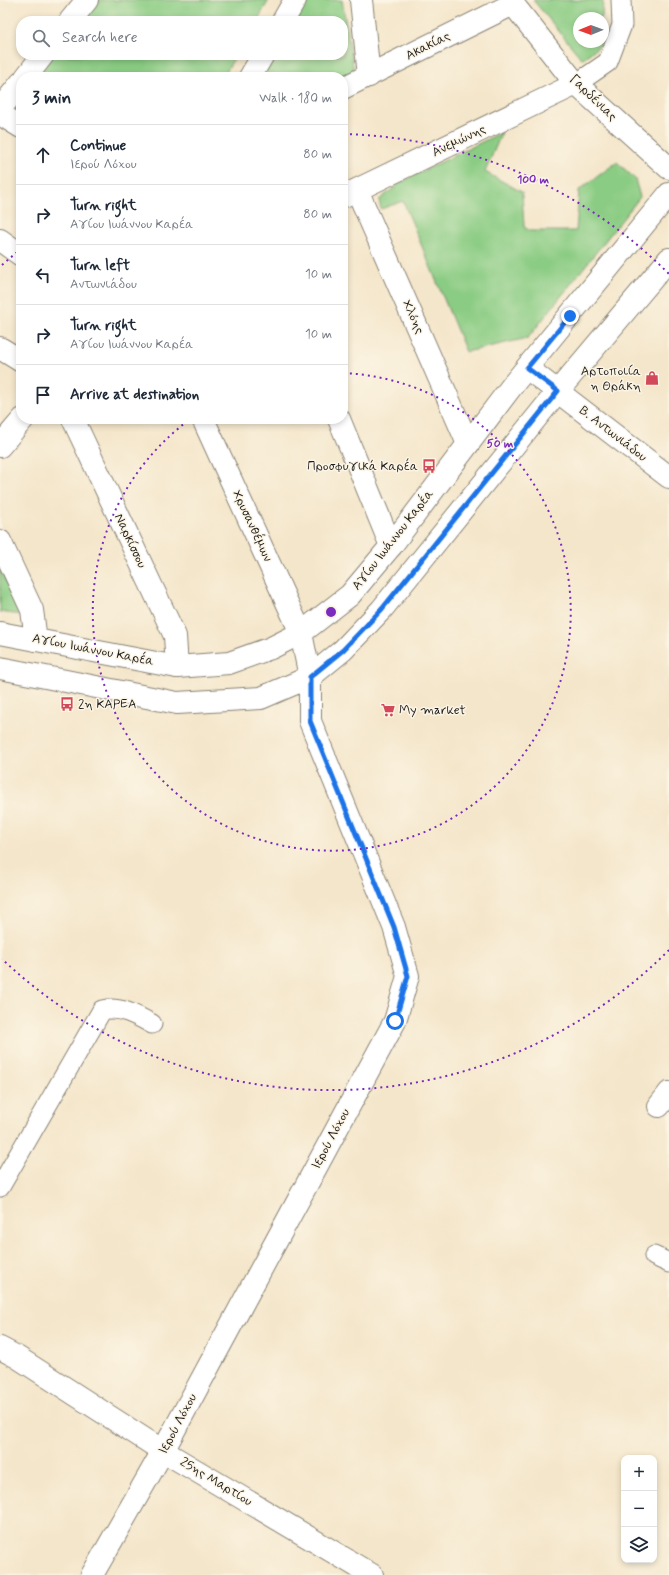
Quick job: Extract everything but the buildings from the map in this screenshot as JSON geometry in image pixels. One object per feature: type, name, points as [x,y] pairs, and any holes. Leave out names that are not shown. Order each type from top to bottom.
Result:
[{"type":"street","points":[[74,16],[87,0]]},
{"type":"street","points":[[286,16],[295,0]]},
{"type":"street","points":[[361,0],[368,76]]},
{"type":"street","name":"Ακακίας","points":[[348,86],[513,1]]},
{"type":"street","name":"Γαρδένιας","points":[[513,1],[576,84],[669,168]]},
{"type":"street","points":[[30,72],[39,60]]},
{"type":"street","points":[[253,72],[260,60]]},
{"type":"street","name":"Ανεμώνης","points":[[350,193],[576,84]]},
{"type":"street","points":[[0,109],[16,89]]},
{"type":"street","points":[[0,114],[16,124]]},
{"type":"street","name":"Χλόης","points":[[350,193],[468,444]]},
{"type":"street","name":"Αγίου Ιωάννου Καρέα","points":[[0,633],[177,666],[229,663],[271,648],[301,633],[350,595],[391,546],[527,368],[669,194]]},
{"type":"street","points":[[0,240],[16,251]]},
{"type":"street","points":[[0,668],[177,703],[261,698],[310,677],[343,650],[382,609],[558,391],[669,258]]},
{"type":"street","points":[[0,348],[16,358]]},
{"type":"street","name":"Β. Αντωνιάδου","points":[[527,368],[669,477]]},
{"type":"street","points":[[0,446],[20,424]]},
{"type":"street","name":"Ναρκίσσου","points":[[75,424],[175,636],[177,666]]},
{"type":"street","name":"Χρυσανθέμων","points":[[206,424],[301,633],[310,677]]},
{"type":"street","points":[[341,424],[391,546]]},
{"type":"street","points":[[0,541],[32,610],[36,640]]},
{"type":"street","name":"Ιερού Λόχου","points":[[92,1575],[163,1451],[395,1021],[408,976],[394,927],[310,721],[310,677]]},
{"type":"street","name":"25ης Μαρτίου","points":[[0,1348],[17,1357],[163,1451],[372,1575]]},
{"type":"lane","points":[[576,84],[608,62],[622,25],[621,0]]},
{"type":"lane","points":[[0,1187],[102,1010],[111,1008],[131,1012],[152,1024]]},
{"type":"green space","points":[[99,0],[269,0],[260,16],[85,16]]},
{"type":"green space","points":[[307,0],[342,0],[345,16],[297,16]]},
{"type":"green space","points":[[533,0],[603,0],[602,12],[573,12],[573,48],[597,48],[582,59]]},
{"type":"green space","points":[[348,36],[354,71],[348,74],[348,72],[261,72],[269,60],[348,60]]},
{"type":"green space","points":[[48,60],[233,60],[226,72],[38,72]]},
{"type":"green space","points":[[502,132],[485,172],[522,192],[524,227],[530,231],[576,231],[579,190],[617,162],[635,179],[640,197],[528,338],[466,352],[403,201],[381,209],[379,200],[401,182]]},
{"type":"green space","points":[[0,568],[21,615],[0,612]]},
{"type":"place","name":"Αρτοποιία η Θράκη","points":[[652,378]]},
{"type":"place","name":"Προσφυγικά Καρέα","points":[[429,466]]},
{"type":"place","name":"2η ΚΑΡΕΑ","points":[[67,704]]},
{"type":"place","name":"My market","points":[[388,710]]},
{"type":"route","points":[[395,1021],[408,976],[394,927],[310,721],[310,677],[343,650],[382,609],[558,391],[527,368],[570,316]]}]
